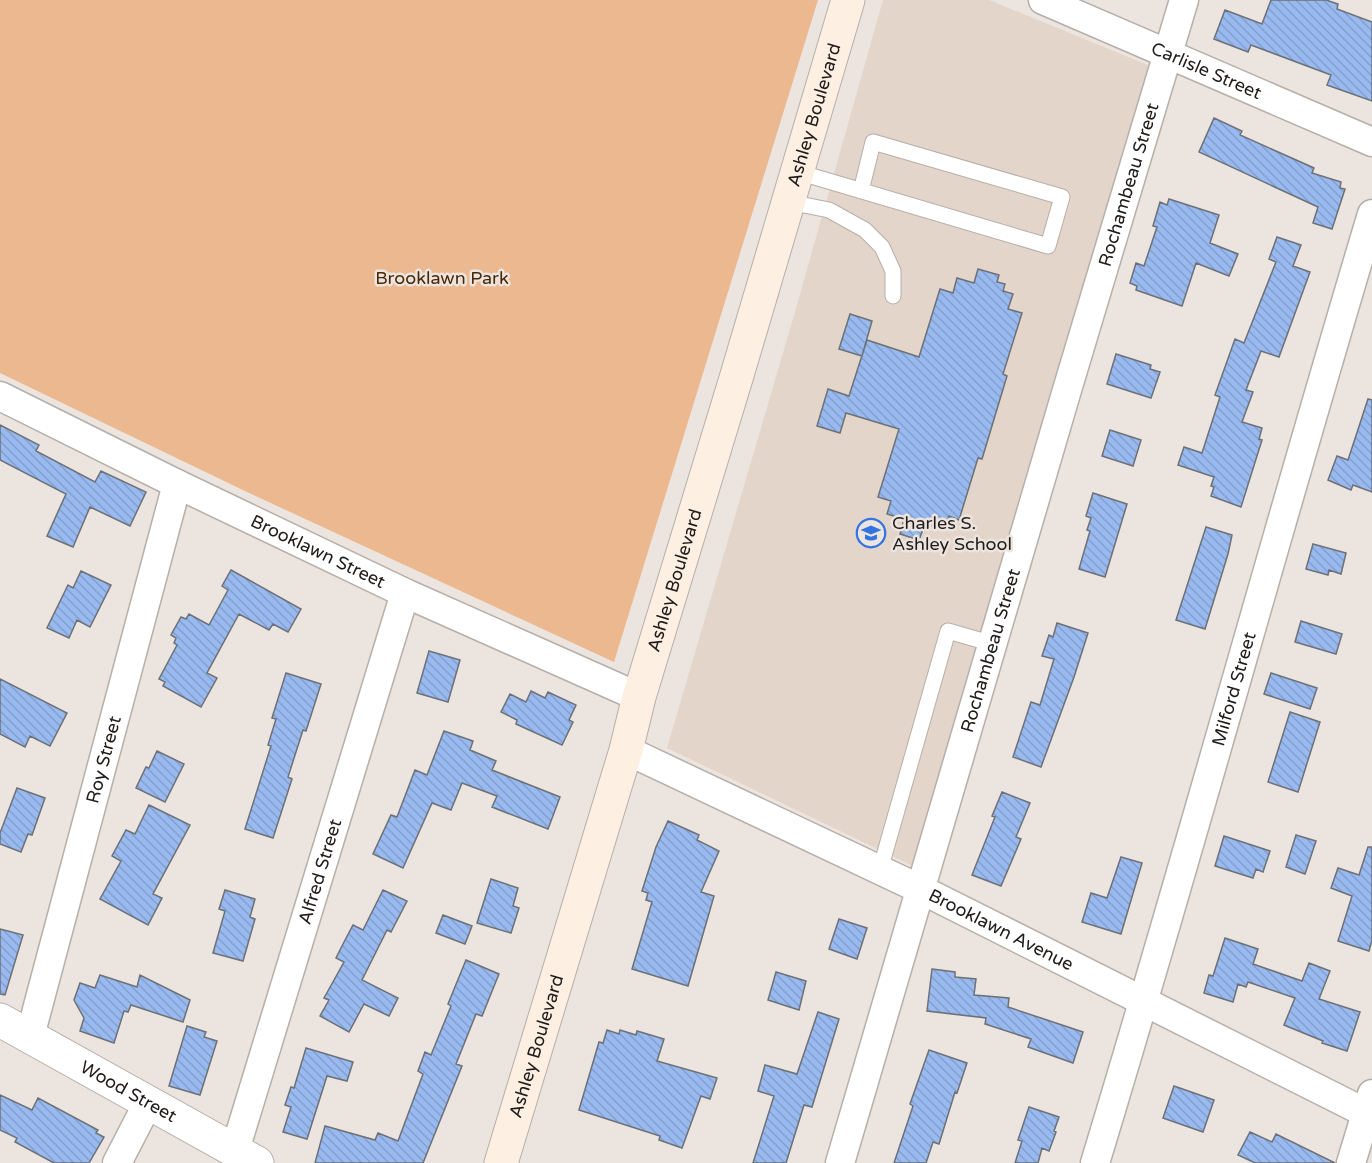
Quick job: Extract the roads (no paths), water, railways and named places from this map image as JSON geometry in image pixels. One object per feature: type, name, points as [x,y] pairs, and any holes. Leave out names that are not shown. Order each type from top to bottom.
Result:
[{"type":"main road","name":"Ashley Boulevard","points":[[501,1163],[848,0]]},
{"type":"street","name":"Carlisle Street","points":[[1043,0],[1372,142]]},
{"type":"street","name":"Rochambeau Street","points":[[840,1163],[1184,0]]},
{"type":"street","name":"Milford Street","points":[[1095,1163],[1145,1002],[1372,214]]},
{"type":"street","name":"Brooklawn Street","points":[[0,396],[405,593],[639,697]]},
{"type":"street","name":"Roy Street","points":[[30,1036],[177,484]]},
{"type":"street","name":"Alfred Street","points":[[246,1156],[405,593]]},
{"type":"street","name":"Brooklawn Avenue","points":[[626,750],[880,870],[1145,1002],[1370,1108]]},
{"type":"street","name":"Wood Street","points":[[0,1020],[246,1156]]},
{"type":"street","points":[[117,1163],[148,1103]]},
{"type":"street","points":[[1352,1163],[1370,1108]]},
{"type":"lane","points":[[793,187],[861,191],[1047,246],[1062,197],[873,142],[861,191]]},
{"type":"lane","points":[[793,187],[865,230],[882,247],[893,271],[893,296]]},
{"type":"lane","points":[[880,870],[948,631],[993,644]]},
{"type":"place","name":"Charles S. Ashley School","points":[[871,533]]},
{"type":"park label","name":"Brooklawn Park","points":[[442,278]]}]
